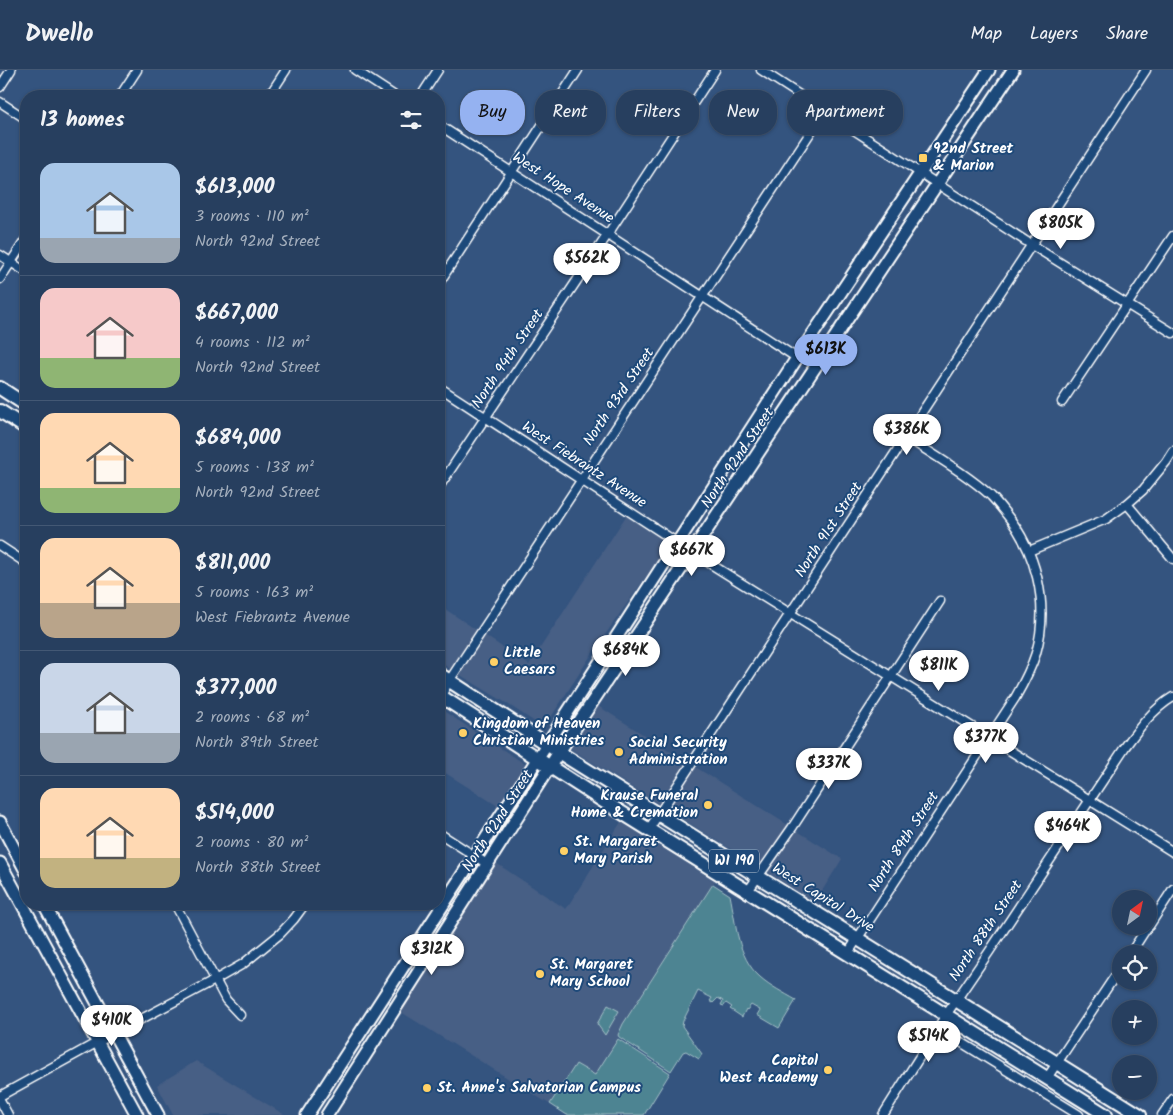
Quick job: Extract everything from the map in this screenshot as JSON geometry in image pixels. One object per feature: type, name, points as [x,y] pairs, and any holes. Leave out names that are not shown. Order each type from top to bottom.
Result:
[{"type":"main road","name":"North 92nd Street","points":[[445,903],[797,358],[989,70]]},
{"type":"main road","name":"North 92nd Street","points":[[327,1115],[555,760],[1013,70]]},
{"type":"main road","points":[[0,388],[20,401]]},
{"type":"main road","points":[[0,411],[20,424]]},
{"type":"main road","name":"West Capitol Drive","points":[[445,678],[542,752],[649,829],[1106,1115]]},
{"type":"main road","name":"West Capitol Drive","points":[[445,701],[498,734],[542,752]]},
{"type":"main road","points":[[542,752],[552,754],[555,760]]},
{"type":"main road","name":"West Capitol Drive","points":[[555,760],[621,791],[1140,1115]]},
{"type":"main road","points":[[0,822],[20,860]]},
{"type":"main road","points":[[0,863],[20,900]]},
{"type":"main road","points":[[26,910],[137,1115]]},
{"type":"main road","points":[[47,910],[158,1115]]},
{"type":"main road","name":"North 92nd Street","points":[[307,1115],[440,910]]},
{"type":"street","points":[[0,87],[11,70]]},
{"type":"street","points":[[124,90],[137,70]]},
{"type":"street","points":[[273,90],[286,70]]},
{"type":"street","points":[[355,70],[386,90]]},
{"type":"street","points":[[425,90],[438,70]]},
{"type":"street","points":[[445,274],[578,70]]},
{"type":"street","name":"North 94th Street","points":[[445,478],[715,70]]},
{"type":"street","points":[[761,70],[791,90]]},
{"type":"street","name":"North 91st Street","points":[[649,829],[1146,70]]},
{"type":"street","points":[[0,102],[20,115]]},
{"type":"street","name":"West Hope Avenue","points":[[445,129],[797,358]]},
{"type":"street","name":"North 93rd Street","points":[[445,676],[581,480],[809,135]]},
{"type":"street","points":[[860,135],[1031,245],[1173,333]]},
{"type":"street","points":[[1062,402],[1173,236]]},
{"type":"street","points":[[0,279],[20,248]]},
{"type":"street","points":[[0,255],[20,268]]},
{"type":"street","name":"West Fiebrantz Avenue","points":[[445,391],[677,543],[1173,852]]},
{"type":"street","points":[[906,437],[971,480],[992,497],[1012,521],[1030,551],[1106,519],[1128,504],[1143,490],[1173,451]]},
{"type":"street","points":[[1128,504],[1173,559]]},
{"type":"street","points":[[0,546],[20,560]]},
{"type":"street","name":"North 89th Street","points":[[848,954],[1026,680],[1036,653],[1040,628],[1041,602],[1038,578],[1030,551]]},
{"type":"street","points":[[748,891],[940,601]]},
{"type":"street","name":"North 88th Street","points":[[883,1115],[946,1015],[1138,728],[1154,711],[1173,697]]},
{"type":"street","points":[[445,837],[487,864]]},
{"type":"street","points":[[1158,911],[1173,889]]},
{"type":"street","points":[[177,910],[226,1000],[240,1016]]},
{"type":"street","points":[[8,1115],[0,1098],[98,1042],[243,964],[280,934],[301,910]]},
{"type":"street","points":[[1047,1078],[1112,980]]},
{"type":"street","points":[[938,1028],[1079,1115]]},
{"type":"street","points":[[1162,1115],[1173,1099]]},
{"type":"shaded area","points":[[626,516],[669,544],[595,649],[544,728],[445,666],[445,609],[529,665]]},
{"type":"shaded area","points":[[598,706],[842,859],[815,902],[571,749]]},
{"type":"shaded area","points":[[445,712],[525,764],[498,806],[445,773]]},
{"type":"shaded area","name":"St. Margaret Mary School","points":[[621,822],[715,881],[623,1024],[619,1031],[618,1039],[570,1115],[567,1115],[401,1012],[496,863],[566,909]]},
{"type":"shaded area","points":[[196,1061],[285,1115],[173,1115],[157,1085]]},
{"type":"green space","points":[[713,884],[730,895],[742,950],[752,969],[768,983],[796,1000],[779,1028],[757,1015],[760,1010],[751,1005],[746,1009],[742,1017],[730,1009],[732,1007],[726,1003],[724,1006],[721,1005],[723,1001],[718,998],[713,1003],[710,1001],[712,998],[698,991],[682,1026],[702,1054],[699,1059],[686,1051],[683,1052],[671,1071],[618,1035],[623,1024]]},
{"type":"green space","points":[[608,1005],[619,1011],[605,1035],[597,1024]]},
{"type":"green space","points":[[618,1039],[670,1073],[644,1115],[567,1115],[550,1104],[576,1064],[595,1075]]},
{"type":"place","name":"92nd Street & Marion","points":[[923,158]]},
{"type":"place","name":"Little Caesars","points":[[494,662]]},
{"type":"place","name":"Kingdom of Heaven Christian Ministries","points":[[463,733]]},
{"type":"place","name":"Social Security Administration","points":[[619,752]]},
{"type":"place","name":"Krause Funeral Home & Cremation","points":[[708,805]]},
{"type":"place","name":"St. Margaret Mary Parish","points":[[564,851]]},
{"type":"place","name":"St. Margaret Mary School","points":[[540,974]]},
{"type":"place","name":"Capitol West Academy","points":[[828,1070]]},
{"type":"place","name":"St. Anne's Salvatorian Campus","points":[[427,1088]]}]
